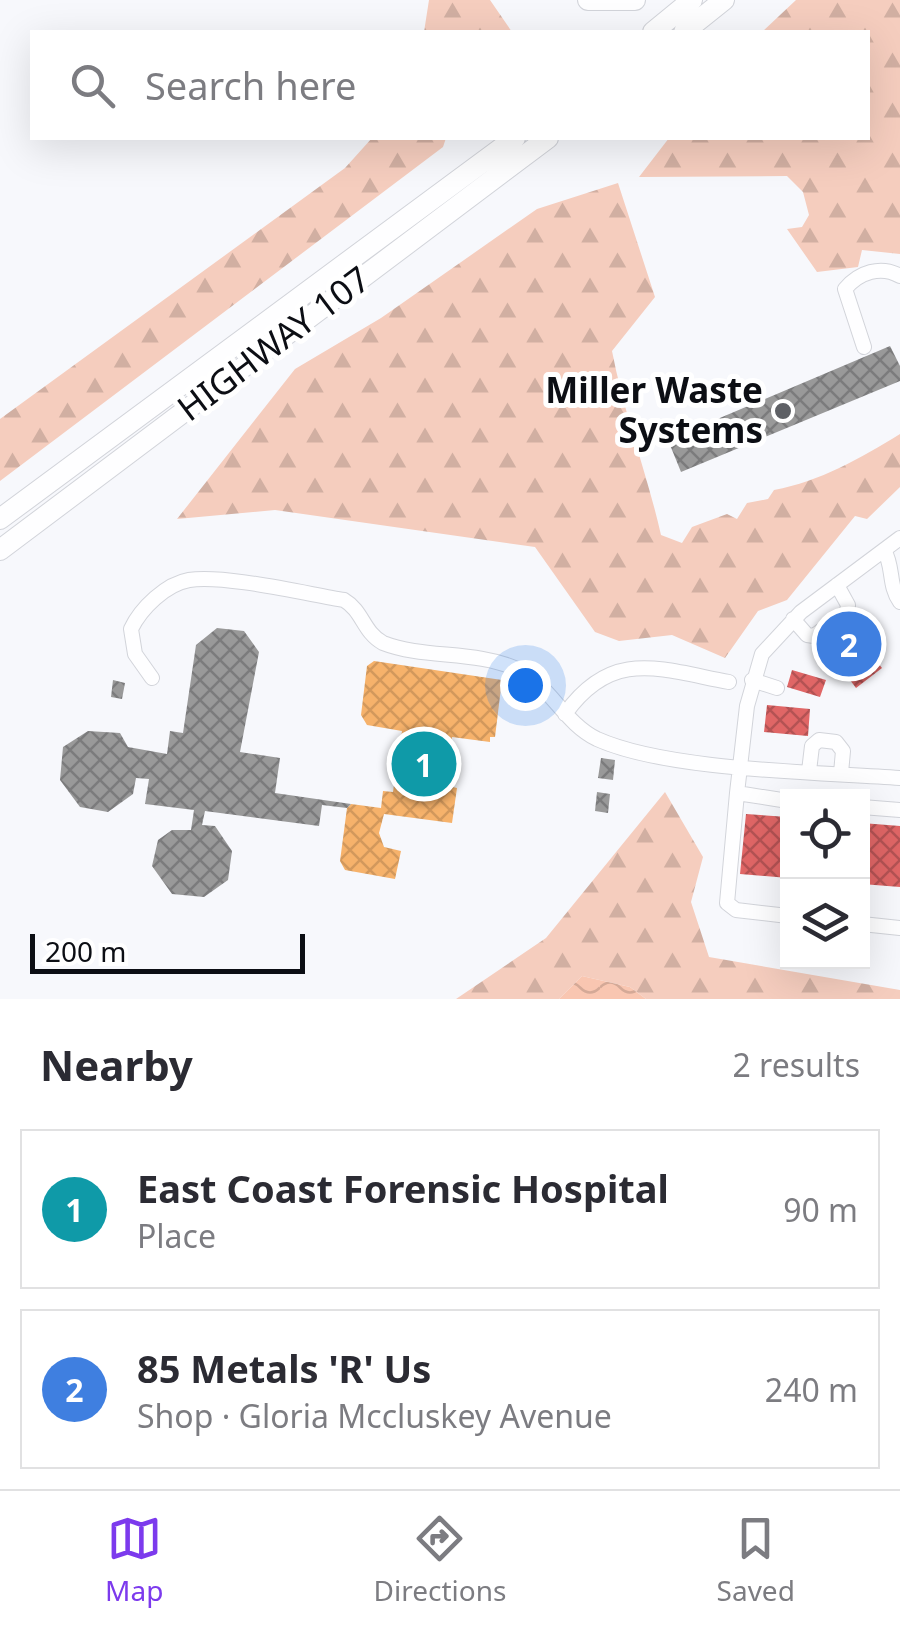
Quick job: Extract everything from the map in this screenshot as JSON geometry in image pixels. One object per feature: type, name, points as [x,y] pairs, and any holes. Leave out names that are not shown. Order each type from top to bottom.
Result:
[{"type":"highway","points":[[588,0],[635,0]]},
{"type":"highway","points":[[655,30],[692,0]]},
{"type":"highway","points":[[686,30],[724,0]]},
{"type":"highway","name":"HIGHWAY 107","points":[[0,519],[512,140]]},
{"type":"highway","name":"HIGHWAY 107","points":[[0,550],[545,140]]},
{"type":"street","points":[[864,347],[846,289],[852,281],[883,268],[900,276]]},
{"type":"street","points":[[780,915],[736,910],[727,903],[752,680],[762,654],[792,619],[900,538]]},
{"type":"street","points":[[884,550],[892,563],[891,584],[900,602]]},
{"type":"street","points":[[152,678],[136,654],[131,628],[144,609],[166,591],[198,580],[344,600],[358,610],[370,636],[382,644],[515,668],[594,737],[627,749],[740,765],[900,778]]},
{"type":"street","points":[[792,619],[807,635],[814,636],[836,620],[848,604],[838,585]]},
{"type":"street","points":[[564,714],[592,681],[627,668],[729,682]]},
{"type":"street","points":[[752,680],[776,688]]},
{"type":"street","points":[[809,771],[812,746],[819,740],[836,742],[843,752],[840,773]]},
{"type":"street","points":[[738,793],[780,799]]},
{"type":"street","points":[[870,807],[900,810]]},
{"type":"street","points":[[870,925],[900,928]]},
{"type":"green space","points":[[429,0],[490,0],[511,30],[424,30]]},
{"type":"green space","points":[[796,0],[900,0],[900,254],[862,250],[858,267],[817,272],[787,229],[802,227],[809,215],[803,192],[787,176],[639,177],[667,140],[870,140],[870,30],[764,30]]},
{"type":"green space","points":[[370,140],[445,140],[443,147],[0,481],[0,419],[345,168]]},
{"type":"green space","points":[[618,183],[655,297],[612,351],[661,535],[682,543],[692,527],[727,514],[737,519],[747,503],[768,499],[774,490],[839,468],[900,434],[900,487],[867,519],[855,516],[787,600],[758,611],[725,658],[672,635],[619,641],[595,632],[535,547],[275,510],[177,519],[295,369],[381,318],[537,209]]},
{"type":"green space","points":[[665,792],[703,857],[691,902],[709,957],[900,990],[900,999],[646,999],[630,987],[582,976],[559,999],[456,999],[546,938]]},
{"type":"water","points":[[582,976],[630,987],[646,999],[559,999]]},
{"type":"building: Shops","points":[[860,621],[879,646],[870,653],[882,668],[856,688],[844,672],[838,676],[819,651]]},
{"type":"building: Shops","points":[[792,670],[826,680],[820,697],[787,687]]},
{"type":"building: Shops","points":[[767,705],[810,709],[808,736],[764,732]]},
{"type":"building: Shops","points":[[746,814],[780,816],[780,877],[740,874]]},
{"type":"building: Shops","points":[[870,824],[900,826],[900,887],[870,885]]},
{"type":"building: Health","points":[[374,661],[502,680],[495,737],[490,737],[490,742],[452,737],[448,786],[457,788],[452,823],[384,814],[379,833],[384,847],[401,851],[395,879],[345,870],[340,861],[347,808],[351,804],[381,808],[383,791],[393,792],[402,731],[367,725],[361,715],[367,666]]},
{"type":"building: Industry","name":"Miller Waste Systems","points":[[890,346],[900,366],[900,381],[681,472],[668,440]]},
{"type":"building: Industry","points":[[217,628],[244,631],[259,652],[240,752],[280,758],[275,793],[351,804],[347,808],[322,805],[319,826],[205,811],[202,825],[215,826],[232,851],[228,880],[204,897],[172,894],[152,866],[158,840],[172,830],[191,830],[194,810],[145,804],[149,779],[136,778],[133,794],[108,812],[80,807],[60,780],[63,747],[88,731],[120,733],[128,747],[167,754],[170,731],[183,733],[196,645]]},
{"type":"building: Industry","points":[[113,680],[125,683],[122,699],[111,697]]},
{"type":"building: Industry","points":[[601,758],[615,760],[613,780],[598,778]]},
{"type":"building: Industry","points":[[597,792],[610,794],[608,813],[595,811]]},
{"type":"place","name":"Miller Waste Systems","points":[[783,411]]},
{"type":"place","name":"85 Metals 'R' Us","points":[[849,644]]},
{"type":"place","name":"East Coast Forensic Hospital","points":[[424,764]]}]
